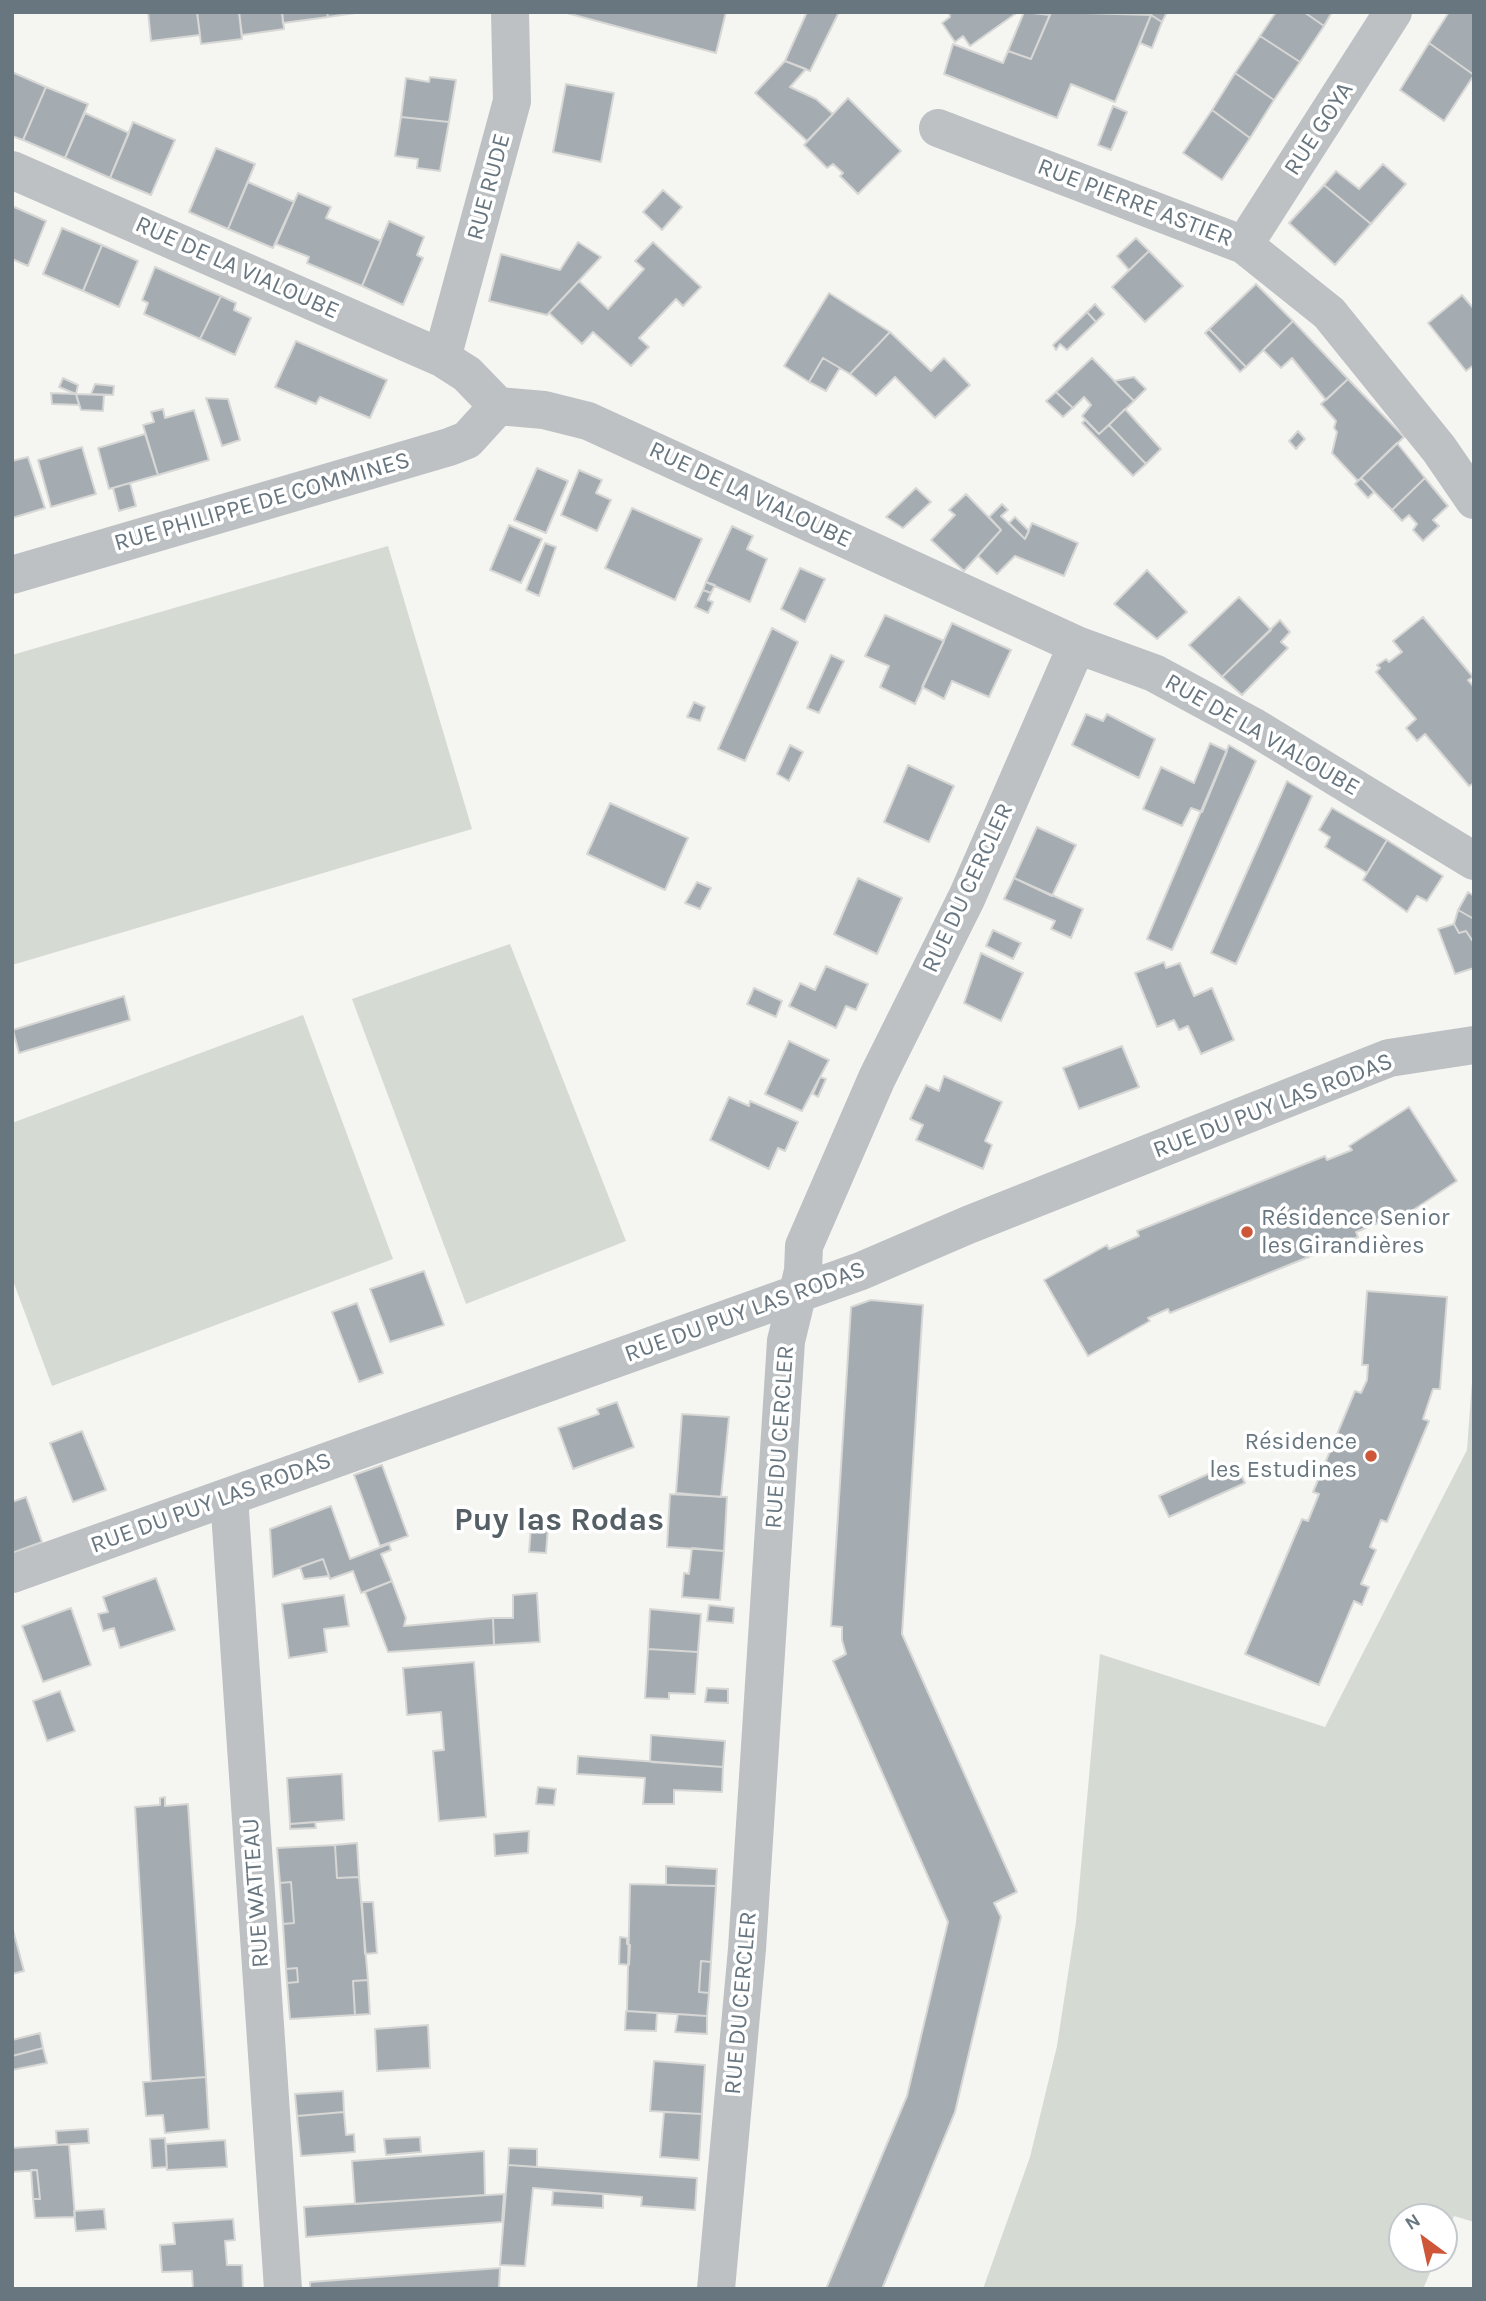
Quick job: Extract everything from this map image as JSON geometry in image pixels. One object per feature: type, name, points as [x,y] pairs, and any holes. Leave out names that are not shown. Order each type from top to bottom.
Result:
[{"type":"street","name":"RUE RUDE","points":[[442,358],[512,101],[510,12]]},
{"type":"street","name":"RUE GOYA","points":[[1244,245],[1393,12]]},
{"type":"street","name":"RUE PIERRE ASTIER","points":[[938,128],[1244,245],[1329,313],[1439,449],[1474,500]]},
{"type":"street","name":"RUE DE LA VIALOUBE","points":[[12,170],[442,358],[467,374],[498,406],[544,410],[588,421],[1077,645],[1154,673],[1254,727],[1474,861]]},
{"type":"street","name":"RUE PHILIPPE DE COMMINES","points":[[12,575],[449,447],[467,440],[498,406]]},
{"type":"street","name":"RUE DU CERCLER","points":[[716,2289],[747,1949],[786,1341],[803,1270],[804,1246],[877,1078],[967,897],[1077,645]]},
{"type":"street","name":"RUE DU PUY LAS RODAS","points":[[12,1574],[795,1296],[1389,1058],[1474,1045]]},
{"type":"street","name":"RUE WATTEAU","points":[[229,1497],[283,2289]]},
{"type":"shaded area","points":[[388,546],[472,829],[12,965],[12,655]]},
{"type":"shaded area","points":[[510,944],[626,1241],[466,1304],[352,999]]},
{"type":"shaded area","points":[[303,1015],[393,1259],[52,1386],[12,1278],[12,1123]]},
{"type":"shaded area","points":[[1474,1354],[1474,2222],[1458,2217],[1458,2203],[1388,2203],[1388,2273],[1430,2273],[1423,2289],[983,2289],[1030,2157],[1057,2046],[1076,1922],[1100,1654],[1325,1727],[1467,1450]]},
{"type":"building","points":[[148,12],[197,12],[200,35],[151,41]]},
{"type":"building","points":[[197,12],[239,12],[242,39],[201,44]]},
{"type":"building","points":[[239,12],[282,12],[284,29],[242,35]]},
{"type":"building","points":[[282,12],[327,12],[328,17],[283,23]]},
{"type":"building","points":[[327,12],[362,12],[328,17]]},
{"type":"building","points":[[563,12],[726,12],[716,53]]},
{"type":"building","points":[[807,12],[839,12],[810,71],[785,61]]},
{"type":"building","points":[[949,12],[1018,12],[970,46],[963,36],[955,42],[942,23],[950,17]]},
{"type":"building","points":[[1024,12],[1050,15],[1031,59],[1008,51]]},
{"type":"building","points":[[1051,12],[1151,15],[1115,102],[1071,84],[1057,118],[944,74],[953,44],[1003,63],[1008,51],[1031,59]]},
{"type":"building","points":[[1152,12],[1167,12],[1162,22],[1151,15]]},
{"type":"building","points":[[1276,12],[1304,12],[1324,26],[1300,62],[1260,36]]},
{"type":"building","points":[[1304,12],[1332,12],[1324,26]]},
{"type":"building","points":[[1449,12],[1474,12],[1474,75],[1429,43]]},
{"type":"building","points":[[1151,15],[1162,22],[1152,48],[1140,43]]},
{"type":"building","points":[[1260,36],[1300,62],[1274,100],[1235,73]]},
{"type":"building","points":[[1429,43],[1474,75],[1444,121],[1400,90]]},
{"type":"building","points":[[785,61],[806,69],[790,87],[816,99],[833,114],[807,141],[755,93]]},
{"type":"building","points":[[12,72],[46,87],[23,140],[12,136]]},
{"type":"building","points":[[1235,73],[1274,100],[1250,138],[1212,110]]},
{"type":"building","points":[[430,77],[456,80],[449,122],[401,117],[406,78],[429,82]]},
{"type":"building","points":[[566,84],[614,93],[601,162],[553,152]]},
{"type":"building","points":[[46,87],[88,104],[65,158],[23,140]]},
{"type":"building","points":[[848,98],[901,151],[858,194],[840,176],[843,173],[833,164],[827,168],[804,145]]},
{"type":"building","points":[[1113,106],[1127,112],[1111,150],[1098,145]]},
{"type":"building","points":[[1212,110],[1250,138],[1222,180],[1183,153]]},
{"type":"building","points":[[85,113],[129,133],[110,178],[65,158]]},
{"type":"building","points":[[401,117],[449,122],[440,171],[417,168],[418,159],[395,156]]},
{"type":"building","points":[[133,122],[175,140],[151,195],[110,178]]},
{"type":"building","points":[[216,148],[255,164],[228,229],[189,212]]},
{"type":"building","points":[[1383,164],[1406,184],[1371,224],[1324,185],[1336,171],[1359,189]]},
{"type":"building","points":[[248,182],[294,202],[273,248],[228,229]]},
{"type":"building","points":[[1324,185],[1371,224],[1335,265],[1289,223]]},
{"type":"building","points":[[663,190],[682,207],[662,230],[643,212]]},
{"type":"building","points":[[298,193],[331,207],[326,218],[381,241],[362,286],[307,263],[309,257],[276,244]]},
{"type":"building","points":[[12,206],[46,221],[28,266],[12,259]]},
{"type":"building","points":[[389,221],[424,237],[417,255],[423,258],[403,305],[362,286]]},
{"type":"building","points":[[62,228],[102,245],[83,291],[43,274]]},
{"type":"building","points":[[1136,238],[1149,251],[1129,270],[1117,256]]},
{"type":"building","points":[[578,242],[601,257],[547,315],[489,301],[501,254],[560,270]]},
{"type":"building","points":[[653,242],[701,287],[683,306],[676,299],[639,338],[649,347],[631,366],[593,332],[582,344],[549,313],[579,281],[608,309],[644,269],[635,261]]},
{"type":"building","points":[[102,245],[138,261],[119,307],[83,291]]},
{"type":"building","points":[[1149,251],[1183,286],[1145,322],[1112,287]]},
{"type":"building","points":[[155,267],[221,296],[200,339],[144,314],[148,303],[142,300]]},
{"type":"building","points":[[1256,284],[1293,321],[1246,367],[1209,329]]},
{"type":"building","points":[[829,293],[890,332],[850,374],[823,358],[809,382],[784,366]]},
{"type":"building","points":[[1462,295],[1474,309],[1474,365],[1466,371],[1428,323]]},
{"type":"building","points":[[221,296],[236,303],[234,310],[251,318],[235,355],[200,339]]},
{"type":"building","points":[[1095,304],[1104,314],[1096,322],[1087,312]]},
{"type":"building","points":[[1087,312],[1096,322],[1067,350],[1060,344],[1056,350],[1053,345]]},
{"type":"building","points":[[1293,321],[1348,379],[1326,400],[1292,358],[1281,368],[1263,350]]},
{"type":"building","points":[[1209,329],[1246,367],[1240,372],[1205,333]]},
{"type":"building","points":[[890,332],[931,371],[944,358],[970,385],[935,418],[895,377],[876,396],[850,374]]},
{"type":"building","points":[[296,341],[387,380],[370,418],[320,397],[316,404],[275,387]]},
{"type":"building","points":[[823,358],[840,368],[826,391],[809,382]]},
{"type":"building","points":[[1092,358],[1134,401],[1099,434],[1082,416],[1091,405],[1084,397],[1073,408],[1056,392]]},
{"type":"building","points":[[1134,377],[1146,389],[1134,401],[1114,381]]},
{"type":"building","points":[[63,378],[78,385],[76,394],[59,387]]},
{"type":"building","points":[[1348,379],[1404,437],[1358,481],[1332,453],[1337,432],[1334,428],[1336,421],[1321,404]]},
{"type":"building","points":[[95,384],[114,386],[113,395],[91,394]]},
{"type":"building","points":[[1056,392],[1073,408],[1063,417],[1046,401]]},
{"type":"building","points":[[51,393],[76,394],[79,405],[52,404]]},
{"type":"building","points":[[76,394],[104,395],[103,411],[81,410]]},
{"type":"building","points":[[206,398],[228,399],[240,440],[222,446]]},
{"type":"building","points":[[163,409],[165,418],[194,410],[209,460],[158,475],[143,425],[154,422],[151,412]]},
{"type":"building","points":[[1125,409],[1161,449],[1146,464],[1109,425]]},
{"type":"building","points":[[1085,420],[1099,434],[1109,425],[1146,464],[1133,476],[1082,423]]},
{"type":"building","points":[[1298,431],[1305,439],[1296,449],[1289,441]]},
{"type":"building","points":[[145,434],[158,475],[109,489],[98,448]]},
{"type":"building","points":[[1397,443],[1425,478],[1392,510],[1361,478]]},
{"type":"building","points":[[82,447],[96,494],[51,507],[38,460]]},
{"type":"building","points":[[28,457],[45,508],[12,518],[12,461]]},
{"type":"building","points":[[537,468],[568,481],[546,533],[514,520]]},
{"type":"building","points":[[579,470],[602,480],[596,493],[611,500],[597,531],[561,515]]},
{"type":"building","points":[[1361,478],[1374,492],[1368,498],[1355,484]]},
{"type":"building","points":[[1425,478],[1448,506],[1433,520],[1439,526],[1423,541],[1413,530],[1417,524],[1409,515],[1402,521],[1392,510]]},
{"type":"building","points":[[130,483],[136,506],[119,511],[113,488]]},
{"type":"building","points":[[916,488],[931,502],[903,528],[886,517]]},
{"type":"building","points":[[966,494],[1001,530],[964,571],[931,540],[955,515],[949,510]]},
{"type":"building","points":[[1002,504],[1008,510],[1001,516],[1025,539],[1032,523],[1078,543],[1064,576],[1015,556],[997,574],[978,556],[1001,530],[989,517]]},
{"type":"building","points":[[632,508],[702,539],[675,600],[605,568]]},
{"type":"building","points":[[1015,517],[1029,531],[1025,539],[1009,523]]},
{"type":"building","points":[[509,525],[542,539],[521,583],[490,570]]},
{"type":"building","points":[[732,526],[753,536],[747,549],[767,559],[750,602],[706,582]]},
{"type":"building","points":[[545,543],[556,547],[539,596],[526,590]]},
{"type":"building","points":[[800,568],[825,579],[805,622],[781,609]]},
{"type":"building","points":[[1147,570],[1187,612],[1157,639],[1114,604]]},
{"type":"building","points":[[706,582],[715,585],[711,593],[703,590]]},
{"type":"building","points":[[703,590],[711,593],[708,600],[713,602],[708,613],[695,607]]},
{"type":"building","points":[[1239,597],[1271,630],[1222,677],[1189,645]]},
{"type":"building","points":[[885,615],[944,641],[915,704],[880,687],[889,666],[865,656]]},
{"type":"building","points":[[1423,617],[1473,677],[1468,680],[1474,687],[1474,783],[1469,786],[1425,734],[1417,741],[1406,728],[1416,719],[1376,672],[1380,668],[1377,665],[1386,659],[1389,662],[1402,652],[1393,641]]},
{"type":"building","points":[[1280,620],[1290,632],[1281,642],[1288,648],[1242,695],[1222,677]]},
{"type":"building","points":[[952,623],[1011,650],[989,697],[952,681],[944,699],[922,687]]},
{"type":"building","points":[[772,628],[798,642],[745,761],[718,749]]},
{"type":"building","points":[[831,655],[844,661],[819,713],[807,708]]},
{"type":"building","points":[[694,702],[705,707],[700,721],[687,717]]},
{"type":"building","points":[[1086,714],[1103,721],[1107,714],[1155,739],[1139,778],[1072,745]]},
{"type":"building","points":[[1210,743],[1227,751],[1202,812],[1191,808],[1182,826],[1143,809],[1161,767],[1194,783]]},
{"type":"building","points":[[790,745],[803,752],[789,781],[777,774]]},
{"type":"building","points":[[1229,745],[1256,761],[1172,950],[1147,939]]},
{"type":"building","points":[[908,765],[954,786],[929,842],[884,822]]},
{"type":"building","points":[[1287,781],[1312,796],[1236,964],[1211,953]]},
{"type":"building","points":[[610,803],[688,838],[665,890],[587,854]]},
{"type":"building","points":[[1332,808],[1387,840],[1367,873],[1325,847],[1330,837],[1319,830]]},
{"type":"building","points":[[1037,827],[1076,845],[1052,896],[1014,878]]},
{"type":"building","points":[[1387,840],[1443,876],[1427,901],[1417,896],[1407,912],[1363,880]]},
{"type":"building","points":[[858,878],[902,898],[877,954],[834,934]]},
{"type":"building","points":[[1014,878],[1083,909],[1071,938],[1051,929],[1055,921],[1004,899]]},
{"type":"building","points":[[697,882],[711,888],[700,909],[685,903]]},
{"type":"building","points":[[1468,892],[1474,896],[1474,919],[1458,910]]},
{"type":"building","points":[[1458,910],[1474,919],[1474,943],[1466,931],[1459,933],[1454,924]]},
{"type":"building","points":[[1454,924],[1459,933],[1466,931],[1474,943],[1474,968],[1455,974],[1438,929]]},
{"type":"building","points":[[993,930],[1021,943],[1013,959],[986,946]]},
{"type":"building","points":[[981,953],[1023,973],[1001,1021],[964,1003]]},
{"type":"building","points":[[1164,962],[1166,968],[1180,963],[1194,996],[1212,988],[1234,1040],[1201,1054],[1188,1026],[1179,1030],[1174,1020],[1157,1027],[1135,973]]},
{"type":"building","points":[[826,966],[868,984],[856,1010],[846,1006],[836,1028],[789,1006],[800,983],[815,990]]},
{"type":"building","points":[[754,988],[782,1001],[776,1017],[747,1004]]},
{"type":"building","points":[[124,996],[130,1020],[19,1053],[13,1030]]},
{"type":"building","points":[[789,1041],[829,1060],[802,1111],[765,1094]]},
{"type":"building","points":[[1122,1046],[1139,1087],[1079,1109],[1063,1068]]},
{"type":"building","points":[[944,1076],[1002,1102],[985,1141],[992,1145],[983,1169],[916,1140],[923,1125],[910,1119],[926,1085],[939,1091]]},
{"type":"building","points":[[820,1077],[826,1079],[818,1097],[813,1094]]},
{"type":"building","points":[[729,1097],[749,1106],[750,1101],[798,1122],[785,1151],[778,1148],[769,1169],[710,1140]]},
{"type":"building","name":"Résidence Senior les Girandières","points":[[1409,1107],[1457,1181],[1398,1220],[1395,1216],[1356,1232],[1358,1237],[1170,1313],[1168,1309],[1148,1318],[1150,1321],[1088,1356],[1044,1280],[1107,1245],[1109,1249],[1139,1236],[1137,1231],[1325,1156],[1327,1160],[1352,1150],[1349,1146]]},
{"type":"building","points":[[424,1271],[444,1325],[390,1342],[370,1289]]},
{"type":"building","name":"Résidence les Estudines","points":[[1367,1291],[1447,1297],[1440,1389],[1433,1389],[1423,1419],[1429,1421],[1387,1522],[1381,1520],[1370,1547],[1376,1550],[1361,1584],[1369,1587],[1362,1605],[1354,1601],[1319,1685],[1245,1654],[1302,1519],[1308,1521],[1319,1494],[1313,1492],[1355,1391],[1361,1393],[1367,1380],[1368,1365],[1362,1365]]},
{"type":"building","points":[[871,1300],[923,1305],[902,1634],[1017,1892],[994,1903],[1001,1917],[955,2112],[882,2289],[826,2289],[907,2096],[948,1922],[833,1661],[846,1654],[842,1627],[831,1626],[851,1307]]},
{"type":"building","points":[[357,1303],[383,1373],[359,1382],[332,1312]]},
{"type":"building","points":[[617,1402],[634,1447],[573,1469],[558,1428],[599,1414],[597,1409]]},
{"type":"building","points":[[682,1414],[729,1417],[721,1497],[676,1493]]},
{"type":"building","points":[[82,1431],[106,1490],[73,1502],[50,1443]]},
{"type":"building","points":[[1235,1462],[1245,1483],[1169,1517],[1159,1496]]},
{"type":"building","points":[[382,1465],[408,1536],[380,1546],[354,1475]]},
{"type":"building","points":[[670,1494],[727,1497],[724,1551],[667,1547]]},
{"type":"building","points":[[26,1497],[42,1542],[12,1553],[12,1502]]},
{"type":"building","points":[[331,1506],[350,1559],[389,1544],[391,1550],[381,1554],[392,1581],[361,1593],[353,1571],[330,1579],[323,1559],[273,1577],[270,1529]]},
{"type":"building","points":[[532,1515],[549,1516],[546,1553],[529,1552]]},
{"type":"building","points":[[692,1548],[724,1551],[720,1600],[682,1597],[684,1573],[689,1574]]},
{"type":"building","points":[[323,1559],[329,1576],[304,1579],[300,1567]]},
{"type":"building","points":[[156,1578],[175,1630],[120,1648],[114,1628],[103,1631],[98,1614],[108,1612],[103,1597]]},
{"type":"building","points":[[392,1581],[406,1618],[404,1626],[493,1618],[494,1645],[388,1652],[365,1592]]},
{"type":"building","points":[[537,1593],[540,1642],[494,1645],[493,1618],[513,1618],[513,1595]]},
{"type":"building","points":[[344,1595],[349,1626],[324,1629],[327,1652],[289,1658],[282,1604]]},
{"type":"building","points":[[709,1605],[734,1608],[733,1623],[707,1621]]},
{"type":"building","points":[[71,1608],[91,1665],[43,1682],[22,1626]]},
{"type":"building","points":[[650,1609],[701,1614],[698,1652],[648,1649]]},
{"type":"building","points":[[648,1649],[698,1652],[695,1694],[669,1693],[669,1699],[645,1698]]},
{"type":"building","points":[[474,1662],[486,1817],[439,1821],[433,1751],[444,1750],[441,1712],[407,1715],[403,1668]]},
{"type":"building","points":[[707,1688],[728,1689],[728,1703],[705,1702]]},
{"type":"building","points":[[60,1691],[75,1731],[47,1741],[33,1701]]},
{"type":"building","points":[[651,1735],[725,1741],[723,1767],[650,1762]]},
{"type":"building","points":[[578,1756],[723,1767],[722,1792],[674,1790],[674,1804],[643,1804],[645,1778],[577,1774]]},
{"type":"building","points":[[342,1774],[344,1820],[290,1824],[287,1778]]},
{"type":"building","points":[[538,1787],[556,1789],[554,1805],[536,1804]]},
{"type":"building","points":[[165,1797],[165,1806],[188,1804],[206,2077],[151,2081],[135,1807],[160,1805],[160,1798]]},
{"type":"building","points":[[315,1822],[316,1828],[290,1829],[290,1824]]},
{"type":"building","points":[[529,1831],[528,1853],[495,1856],[494,1834]]},
{"type":"building","points":[[357,1843],[359,1877],[337,1878],[335,1845]]},
{"type":"building","points":[[335,1845],[337,1878],[359,1877],[368,1980],[353,1981],[355,2015],[290,2019],[287,1983],[298,1982],[297,1968],[286,1969],[283,1924],[294,1923],[291,1882],[280,1883],[277,1848]]},
{"type":"building","points":[[666,1866],[717,1869],[716,1886],[666,1885]]},
{"type":"building","points":[[291,1882],[294,1923],[283,1924],[280,1883]]},
{"type":"building","points":[[630,1884],[716,1886],[711,1962],[701,1961],[699,1992],[709,1993],[707,2016],[627,2011]]},
{"type":"building","points":[[362,1902],[373,1902],[377,1953],[365,1954]]},
{"type":"building","points":[[12,1926],[24,1971],[12,1974]]},
{"type":"building","points":[[620,1937],[627,1938],[627,1944],[630,1945],[629,1965],[619,1964]]},
{"type":"building","points":[[701,1961],[711,1962],[709,1993],[699,1992]]},
{"type":"building","points":[[297,1968],[298,1982],[287,1983],[286,1969]]},
{"type":"building","points":[[368,1980],[370,2014],[355,2015],[353,1981]]},
{"type":"building","points":[[626,2011],[657,2013],[656,2031],[625,2030]]},
{"type":"building","points":[[678,2014],[707,2016],[707,2034],[675,2032]]},
{"type":"building","points":[[428,2025],[430,2068],[377,2071],[375,2029]]},
{"type":"building","points":[[40,2033],[43,2048],[12,2056],[12,2040]]},
{"type":"building","points":[[43,2048],[47,2063],[12,2070],[12,2056]]},
{"type":"building","points":[[654,2061],[705,2065],[702,2114],[650,2111]]},
{"type":"building","points":[[206,2077],[209,2129],[165,2133],[163,2115],[146,2116],[143,2082]]},
{"type":"building","points":[[343,2091],[344,2112],[297,2116],[295,2094]]},
{"type":"building","points":[[344,2112],[346,2135],[354,2134],[355,2152],[301,2156],[297,2116]]},
{"type":"building","points":[[664,2112],[702,2114],[699,2160],[660,2157]]},
{"type":"building","points":[[88,2129],[89,2143],[57,2145],[56,2131]]},
{"type":"building","points":[[420,2137],[421,2152],[386,2155],[384,2139]]},
{"type":"building","points":[[165,2138],[167,2167],[152,2168],[150,2139]]},
{"type":"building","points":[[225,2140],[227,2167],[167,2170],[166,2144]]},
{"type":"building","points":[[69,2144],[75,2217],[35,2218],[33,2199],[40,2199],[37,2170],[12,2172],[12,2148]]},
{"type":"building","points":[[509,2148],[537,2149],[537,2167],[508,2165]]},
{"type":"building","points":[[484,2151],[485,2195],[355,2204],[352,2161]]},
{"type":"building","points":[[508,2165],[697,2178],[695,2210],[641,2206],[642,2197],[533,2188],[525,2266],[500,2265]]},
{"type":"building","points":[[31,2170],[37,2170],[40,2199],[33,2199]]},
{"type":"building","points":[[553,2191],[603,2194],[603,2208],[552,2205]]},
{"type":"building","points":[[504,2194],[502,2222],[306,2237],[304,2207]]},
{"type":"building","points":[[104,2209],[106,2229],[76,2231],[74,2211]]},
{"type":"building","points":[[233,2219],[235,2240],[225,2241],[227,2265],[242,2265],[243,2289],[193,2289],[192,2271],[162,2272],[160,2245],[175,2244],[173,2223]]},
{"type":"building","points":[[500,2268],[499,2289],[310,2289],[310,2282]]},
{"type":"place","name":"Résidence Senior les Girandières","points":[[1247,1232]]},
{"type":"place","name":"Résidence les Estudines","points":[[1371,1456]]},
{"type":"district","name":"Puy las Rodas","points":[[559,1521]]}]
